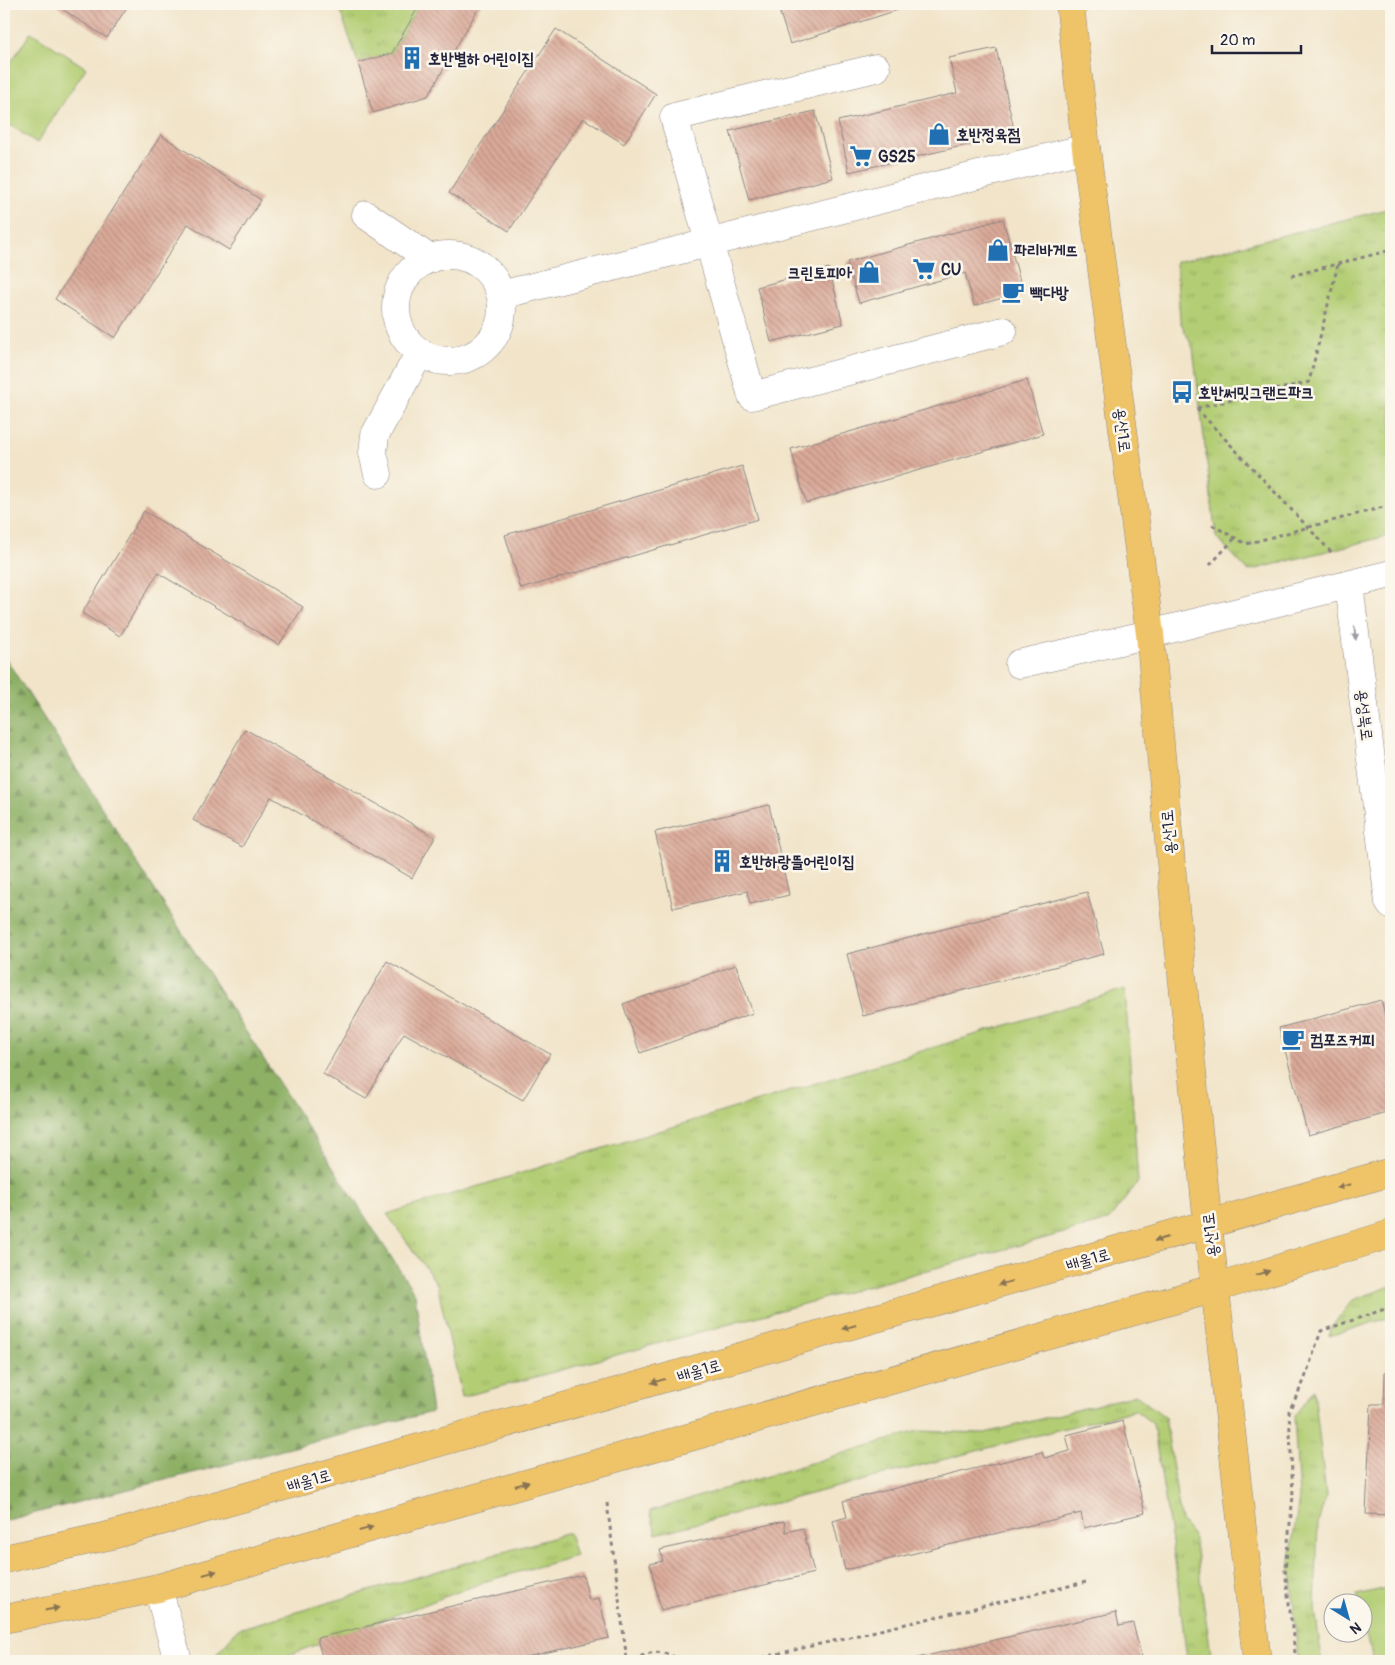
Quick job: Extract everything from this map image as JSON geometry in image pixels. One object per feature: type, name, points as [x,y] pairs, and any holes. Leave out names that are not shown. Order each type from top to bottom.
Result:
[{"type":"main road","name":"용산1로","points":[[1070,4],[1086,148],[1150,634],[1175,907],[1208,1226],[1257,1661]]},
{"type":"main road","name":"배울1로","points":[[4,1559],[112,1535],[1208,1226],[1391,1172]]},
{"type":"main road","points":[[4,1619],[158,1588],[1216,1288],[1391,1234]]},
{"type":"street","points":[[876,68],[674,117],[752,396],[1002,331]]},
{"type":"street","points":[[501,295],[1086,148]]},
{"type":"street","points":[[366,215],[430,259]]},
{"type":"street","points":[[448,256],[466,258],[481,266],[494,279],[501,295],[502,312],[498,329],[489,344],[475,354],[460,361],[442,361],[426,356],[411,346],[401,332],[396,316],[397,298],[403,281],[415,268],[430,259],[448,256]]},
{"type":"street","points":[[378,474],[373,453],[375,435],[420,352]]},
{"type":"street","points":[[1019,664],[1150,634],[1391,574]]},
{"type":"street","name":"용성북로","points":[[1349,585],[1389,902],[1391,905]]},
{"type":"street","points":[[158,1588],[178,1661]]},
{"type":"path","points":[[1291,276],[1391,250]]},
{"type":"path","points":[[1333,554],[1197,408],[1309,382],[1338,264]]},
{"type":"path","points":[[1212,525],[1246,544],[1391,505]]},
{"type":"path","points":[[1210,565],[1235,538]]},
{"type":"path","points":[[1296,1661],[1285,1570],[1293,1496],[1289,1411],[1304,1381],[1321,1331],[1391,1308]]},
{"type":"path","points":[[607,1503],[627,1661]]},
{"type":"path","points":[[747,1661],[1086,1582]]},
{"type":"path","points":[[634,1661],[645,1654],[656,1652],[666,1653],[679,1661]]},
{"type":"green space","points":[[338,4],[420,4],[392,53],[358,63]]},
{"type":"green space","points":[[31,32],[86,68],[37,143],[4,121],[4,73]]},
{"type":"green space","points":[[1391,208],[1391,535],[1248,571],[1216,537],[1193,348],[1180,321],[1176,262]]},
{"type":"green space","points":[[4,656],[415,1294],[432,1412],[4,1521]]},
{"type":"green space","points":[[1125,989],[1138,1182],[1108,1221],[462,1397],[437,1284],[387,1214]]},
{"type":"green space","points":[[1391,1286],[1391,1317],[1329,1336],[1332,1326],[1353,1300]]},
{"type":"green space","points":[[1314,1390],[1326,1496],[1318,1523],[1315,1609],[1322,1661],[1298,1661],[1290,1560],[1299,1498],[1294,1416]]},
{"type":"green space","points":[[1136,1395],[1165,1417],[1181,1521],[1194,1537],[1212,1661],[1187,1661],[1175,1561],[1153,1424],[1135,1410],[656,1534],[650,1511],[918,1431],[985,1433]]},
{"type":"green space","points":[[569,1533],[576,1556],[490,1580],[272,1661],[214,1661],[214,1657],[238,1629]]},
{"type":"green space","points":[[1391,1587],[1391,1660],[1373,1661],[1369,1642],[1372,1642],[1372,1592],[1370,1592]]},
{"type":"building","points":[[54,4],[129,4],[107,38]]},
{"type":"building","name":"호반별하 어린이집","points":[[420,4],[481,4],[428,96],[373,113],[358,63],[392,53]]},
{"type":"building","points":[[777,4],[917,4],[790,44]]},
{"type":"building","points":[[556,29],[656,94],[624,144],[583,118],[509,231],[449,193]]},
{"type":"building","points":[[996,48],[1015,134],[849,172],[838,121],[957,93],[949,58]]},
{"type":"building","points":[[815,111],[833,178],[749,200],[730,131]]},
{"type":"building","points":[[161,135],[261,200],[229,250],[188,224],[115,338],[55,299]]},
{"type":"building","points":[[1003,219],[1023,292],[974,306],[965,273],[859,303],[847,262]]},
{"type":"building","points":[[829,268],[843,324],[771,342],[757,287]]},
{"type":"building","points":[[1027,380],[1043,434],[806,503],[791,449]]},
{"type":"building","points":[[742,466],[758,519],[521,589],[505,535]]},
{"type":"building","points":[[144,511],[303,607],[279,645],[158,573],[120,636],[82,613]]},
{"type":"building","points":[[245,729],[435,837],[412,878],[271,797],[242,847],[193,820]]},
{"type":"building","name":"호반하랑뜰어린이집","points":[[769,805],[789,895],[750,904],[747,891],[673,908],[655,832]]},
{"type":"building","points":[[1087,892],[1104,954],[863,1016],[847,954]]},
{"type":"building","points":[[387,961],[550,1054],[523,1100],[404,1033],[366,1099],[323,1074]]},
{"type":"building","points":[[736,965],[753,1013],[640,1053],[623,1004]]},
{"type":"building","points":[[1381,1000],[1391,1038],[1391,1112],[1308,1135],[1279,1028]]},
{"type":"building","points":[[1391,1371],[1391,1515],[1366,1514],[1371,1404],[1384,1404],[1385,1372]]},
{"type":"building","points":[[1123,1421],[1145,1513],[1084,1528],[1081,1513],[845,1570],[833,1521],[847,1517],[843,1501],[1042,1452],[1044,1458],[1070,1451],[1066,1435]]},
{"type":"building","points":[[784,1521],[786,1532],[803,1528],[814,1573],[661,1610],[650,1564],[663,1561],[660,1550]]},
{"type":"building","points":[[583,1575],[589,1600],[599,1598],[609,1638],[509,1661],[308,1661],[322,1657],[317,1638]]},
{"type":"building","points":[[1116,1612],[1119,1626],[1133,1623],[1142,1661],[904,1661]]},
{"type":"place","name":"호반별하 어린이집","points":[[412,58]]},
{"type":"place","name":"호반정육점","points":[[939,134]]},
{"type":"place","name":"GS25","points":[[861,156]]},
{"type":"place","name":"파리바게뜨","points":[[998,250]]},
{"type":"place","name":"CU","points":[[924,269]]},
{"type":"place","name":"크린토피아","points":[[869,272]]},
{"type":"place","name":"빽다방","points":[[1013,292]]},
{"type":"place","name":"호반써밋그랜드파크","points":[[1182,392]]},
{"type":"place","name":"호반하랑뜰어린이집","points":[[722,861]]},
{"type":"place","name":"컴포즈커피","points":[[1293,1039]]}]
